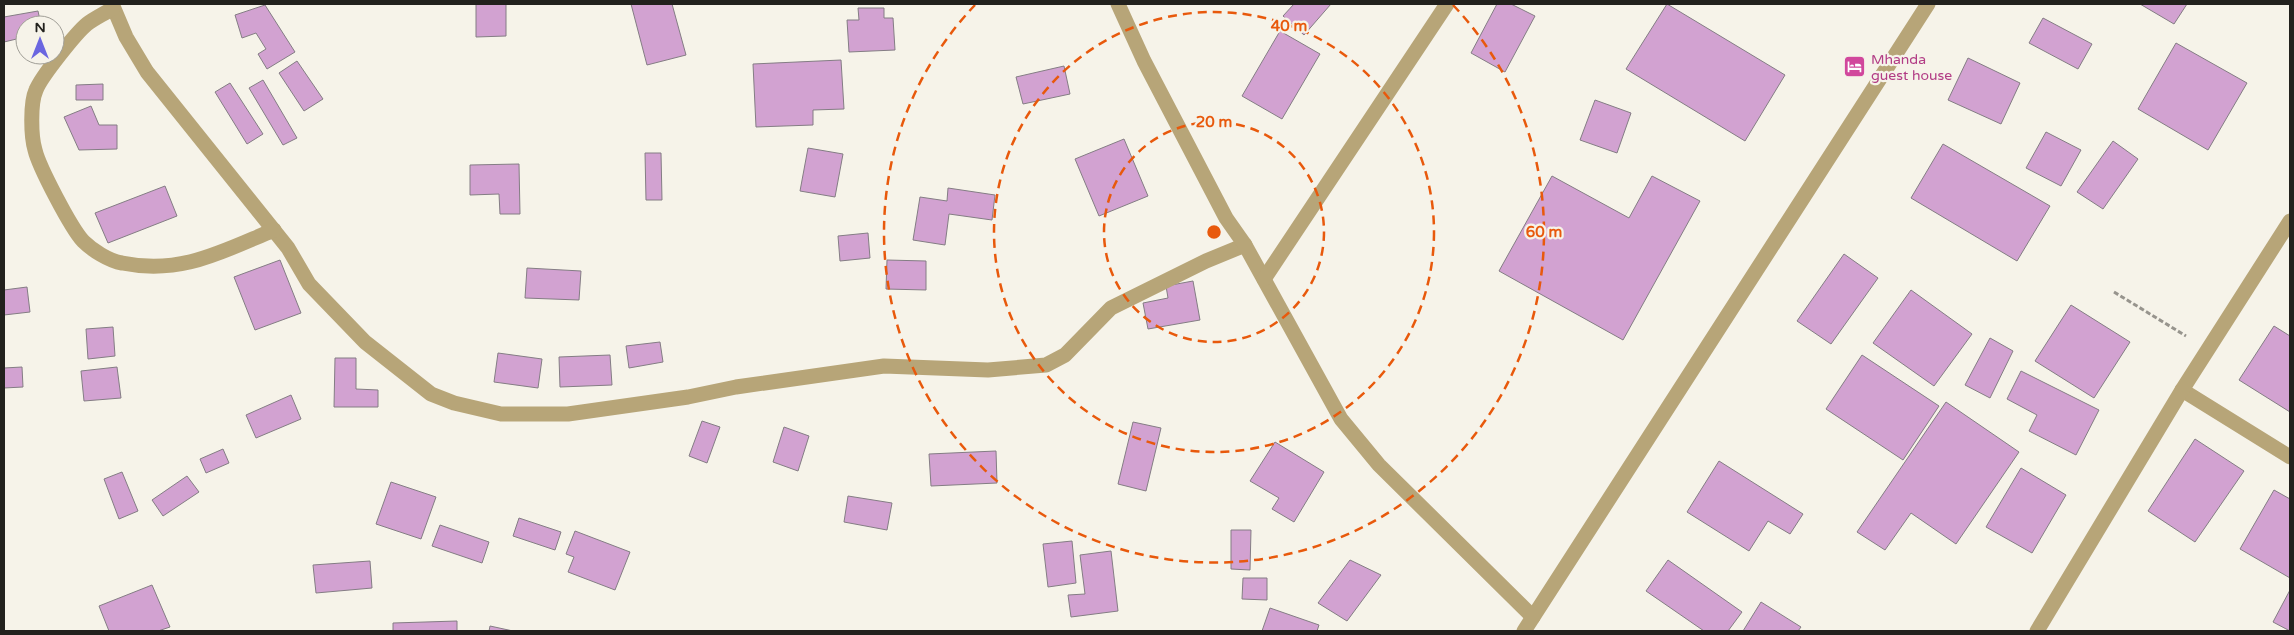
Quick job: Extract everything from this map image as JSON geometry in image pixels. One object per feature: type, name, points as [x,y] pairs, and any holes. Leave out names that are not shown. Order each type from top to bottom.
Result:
[{"type":"street","points":[[1118,4],[1170,112],[1226,218],[1246,245],[1341,420],[1379,465],[1531,626],[1928,4]]},
{"type":"street","points":[[1264,279],[1447,4]]},
{"type":"street","points":[[274,230],[196,262],[161,268],[120,263],[97,252],[82,240],[64,210],[35,151],[32,125],[35,91],[68,45],[86,25],[112,6],[126,37],[148,72],[274,230],[288,248],[308,284],[365,342],[431,394],[454,403],[501,414],[568,414],[688,397],[746,385],[884,366],[988,370],[1046,365],[1065,355],[1111,308],[1206,260],[1246,245]]},
{"type":"street","points":[[2037,631],[2182,390],[2290,221]]},
{"type":"street","points":[[2182,390],[2290,457]]},
{"type":"path","points":[[2114,292],[2208,349]]},
{"type":"building","points":[[476,4],[506,4],[506,36],[476,37]]},
{"type":"building","points":[[631,4],[672,4],[686,55],[647,65]]},
{"type":"building","points":[[1294,4],[1331,4],[1304,35],[1283,16]]},
{"type":"building","points":[[1497,4],[1511,4],[1535,16],[1505,72],[1471,53]]},
{"type":"building","points":[[1667,4],[1785,75],[1745,141],[1626,69]]},
{"type":"building","points":[[2140,4],[2187,4],[2174,24]]},
{"type":"building","points":[[265,5],[295,52],[267,69],[258,54],[266,49],[256,33],[242,38],[235,15]]},
{"type":"building","points":[[858,8],[884,8],[884,18],[893,18],[895,50],[849,52],[847,20],[859,20]]},
{"type":"building","points":[[38,11],[39,15],[15,15]]},
{"type":"building","points":[[15,15],[15,39],[4,42],[4,17]]},
{"type":"building","points":[[2043,18],[2092,44],[2078,69],[2029,43]]},
{"type":"building","points":[[1280,31],[1320,54],[1282,119],[1242,96]]},
{"type":"building","points":[[2176,43],[2247,83],[2208,150],[2138,109]]},
{"type":"building","points":[[1968,58],[2020,83],[2001,124],[1948,100]]},
{"type":"building","points":[[841,60],[844,109],[813,110],[813,125],[756,127],[753,64]]},
{"type":"building","points":[[297,61],[323,99],[304,111],[279,73]]},
{"type":"building","points":[[1064,66],[1070,94],[1023,104],[1016,77]]},
{"type":"building","points":[[263,80],[297,138],[283,145],[249,88]]},
{"type":"building","points":[[230,83],[263,134],[247,144],[215,92]]},
{"type":"building","points":[[103,84],[103,100],[76,100],[76,85]]},
{"type":"building","points":[[1595,100],[1631,113],[1617,153],[1580,140]]},
{"type":"building","points":[[91,106],[99,125],[117,125],[117,149],[79,150],[64,117]]},
{"type":"building","points":[[2046,132],[2081,150],[2061,186],[2026,168]]},
{"type":"building","points":[[1124,139],[1148,196],[1099,216],[1075,159]]},
{"type":"building","points":[[2113,141],[2138,159],[2103,209],[2077,192]]},
{"type":"building","points":[[1943,144],[2050,206],[2017,261],[1911,198]]},
{"type":"building","points":[[808,148],[843,154],[835,197],[800,191]]},
{"type":"building","points":[[645,153],[661,153],[662,200],[646,200]]},
{"type":"building","points":[[519,164],[520,214],[500,214],[499,194],[470,195],[470,165]]},
{"type":"building","points":[[1552,176],[1629,218],[1652,176],[1700,201],[1623,340],[1499,271]]},
{"type":"building","points":[[165,186],[177,216],[108,243],[95,213]]},
{"type":"building","points":[[948,188],[995,195],[992,220],[949,214],[945,245],[913,240],[920,197],[947,201]]},
{"type":"building","points":[[868,233],[870,258],[840,261],[838,236]]},
{"type":"building","points":[[1844,254],[1878,278],[1831,344],[1797,321]]},
{"type":"building","points":[[280,260],[301,313],[255,330],[234,277]]},
{"type":"building","points":[[887,260],[926,261],[926,290],[886,289]]},
{"type":"building","points":[[527,268],[581,271],[579,300],[525,298]]},
{"type":"building","points":[[1193,281],[1200,320],[1148,329],[1143,303],[1168,298],[1166,286]]},
{"type":"building","points":[[27,287],[30,312],[4,315],[4,290]]},
{"type":"building","points":[[1911,290],[1972,334],[1934,386],[1873,343]]},
{"type":"building","points":[[2071,305],[2130,342],[2094,398],[2035,361]]},
{"type":"building","points":[[2274,326],[2290,336],[2290,412],[2239,380]]},
{"type":"building","points":[[113,327],[115,356],[88,359],[86,329]]},
{"type":"building","points":[[1990,338],[2013,351],[1990,398],[1965,385]]},
{"type":"building","points":[[660,342],[663,362],[629,368],[626,346]]},
{"type":"building","points":[[498,353],[542,359],[538,388],[494,382]]},
{"type":"building","points":[[610,355],[612,385],[560,387],[559,357]]},
{"type":"building","points":[[1862,355],[1939,406],[1903,460],[1826,409]]},
{"type":"building","points":[[335,358],[356,358],[356,389],[378,390],[378,407],[334,407]]},
{"type":"building","points":[[22,367],[23,387],[4,388],[4,368]]},
{"type":"building","points":[[117,367],[121,398],[84,401],[81,371]]},
{"type":"building","points":[[2021,371],[2099,410],[2076,455],[2029,431],[2037,415],[2007,399]]},
{"type":"building","points":[[291,395],[301,419],[256,438],[246,415]]},
{"type":"building","points":[[1946,402],[2019,452],[1956,544],[1911,513],[1885,550],[1857,532]]},
{"type":"building","points":[[702,421],[720,427],[707,463],[689,456]]},
{"type":"building","points":[[1133,422],[1161,428],[1146,491],[1118,484]]},
{"type":"building","points":[[784,427],[809,436],[798,471],[773,462]]},
{"type":"building","points":[[2195,439],[2244,471],[2195,542],[2148,511]]},
{"type":"building","points":[[1275,442],[1324,472],[1294,522],[1272,509],[1279,498],[1250,481]]},
{"type":"building","points":[[223,449],[229,463],[206,473],[200,459]]},
{"type":"building","points":[[996,451],[997,483],[931,486],[929,454]]},
{"type":"building","points":[[1719,461],[1803,514],[1790,534],[1768,521],[1749,551],[1687,512]]},
{"type":"building","points":[[2021,468],[2066,495],[2032,553],[1986,527]]},
{"type":"building","points":[[122,472],[138,511],[119,519],[104,479]]},
{"type":"building","points":[[187,476],[199,492],[163,516],[152,500]]},
{"type":"building","points":[[391,482],[436,497],[421,539],[376,524]]},
{"type":"building","points":[[2274,490],[2290,499],[2290,578],[2240,549]]},
{"type":"building","points":[[848,496],[892,503],[887,530],[844,522]]},
{"type":"building","points":[[519,518],[561,532],[555,550],[513,536]]},
{"type":"building","points":[[440,525],[489,542],[482,563],[432,546]]},
{"type":"building","points":[[1231,530],[1251,530],[1250,570],[1231,569]]},
{"type":"building","points":[[575,531],[630,552],[615,590],[568,572],[574,557],[566,554]]},
{"type":"building","points":[[1072,541],[1076,583],[1048,587],[1043,544]]},
{"type":"building","points":[[1111,551],[1118,611],[1071,617],[1068,595],[1085,594],[1080,555]]},
{"type":"building","points":[[1350,560],[1381,575],[1347,621],[1318,603]]},
{"type":"building","points":[[1668,560],[1742,612],[1728,631],[1704,631],[1646,591]]},
{"type":"building","points":[[370,561],[372,588],[316,593],[313,565]]},
{"type":"building","points":[[1243,578],[1267,578],[1267,600],[1242,599]]},
{"type":"building","points":[[152,585],[170,627],[158,631],[109,631],[99,606]]},
{"type":"building","points":[[2290,590],[2290,631],[2273,622]]},
{"type":"building","points":[[1761,602],[1801,627],[1798,631],[1743,631]]},
{"type":"building","points":[[1270,608],[1319,625],[1317,631],[1262,631]]},
{"type":"building","points":[[457,621],[457,631],[393,631],[393,623]]},
{"type":"building","points":[[490,626],[513,631],[489,631]]},
{"type":"place","name":"Mhanda guest house","points":[[1855,67]]}]
